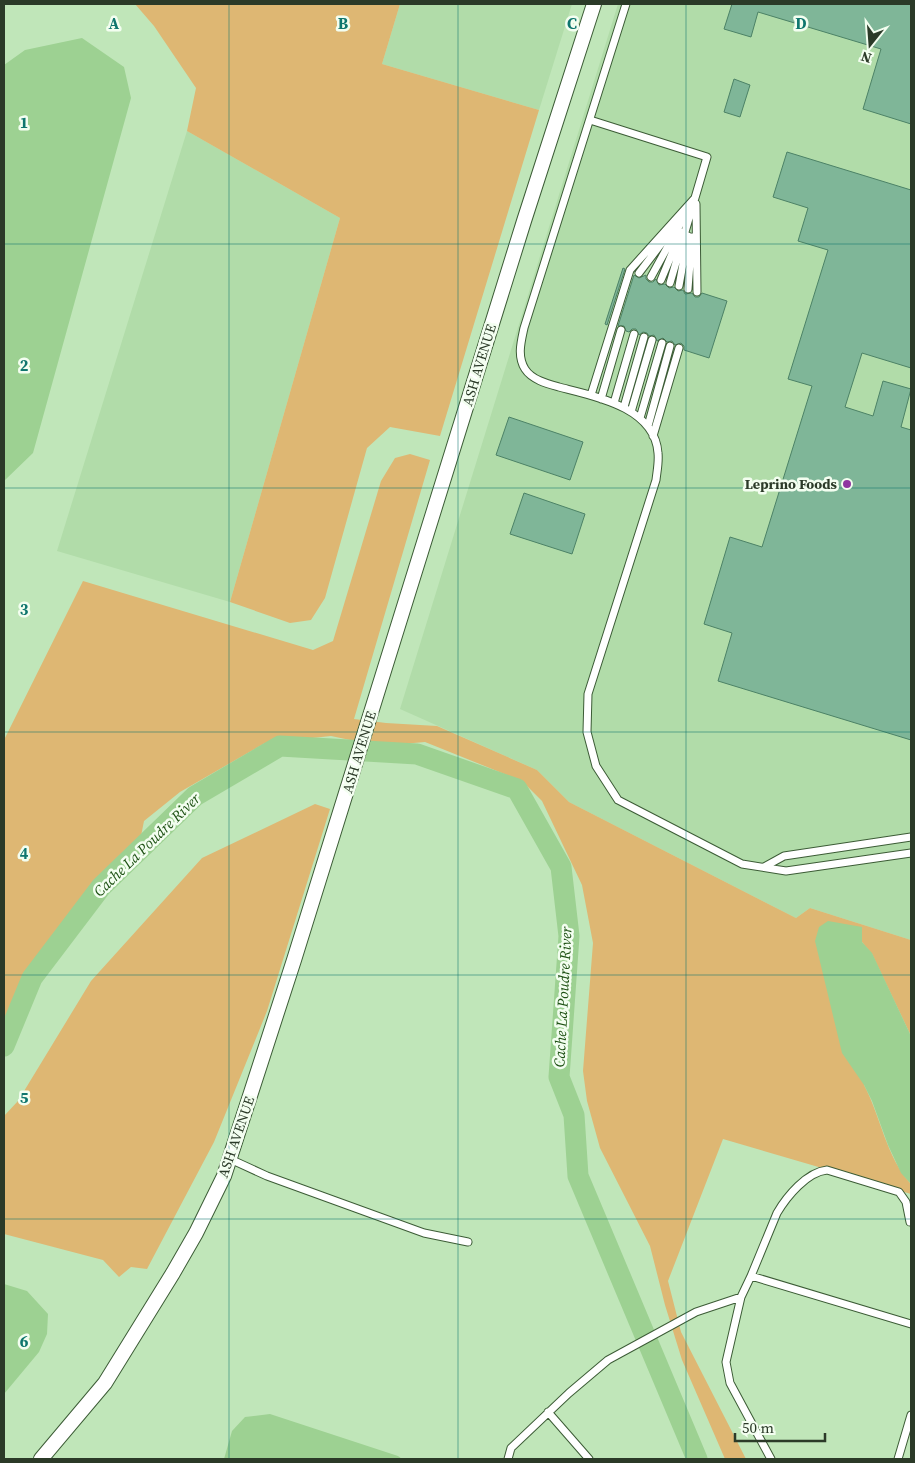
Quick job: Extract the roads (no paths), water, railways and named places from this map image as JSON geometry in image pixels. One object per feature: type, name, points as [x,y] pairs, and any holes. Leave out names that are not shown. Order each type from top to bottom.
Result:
[{"type":"street","name":"ASH AVENUE","points":[[41,1459],[105,1383],[192,1241],[224,1176],[594,4]]},
{"type":"lane","points":[[626,4],[524,328],[519,352],[525,370],[541,382],[614,403],[640,418],[648,426],[658,452],[656,480],[588,694],[587,732],[596,766],[618,800],[742,864],[786,870],[911,853]]},
{"type":"lane","points":[[590,120],[707,157],[670,283]]},
{"type":"lane","points":[[639,273],[656,253],[696,196]]},
{"type":"lane","points":[[651,277],[696,196]]},
{"type":"lane","points":[[661,280],[696,196]]},
{"type":"lane","points":[[679,286],[696,196]]},
{"type":"lane","points":[[688,289],[696,196]]},
{"type":"lane","points":[[696,196],[697,292]]},
{"type":"lane","points":[[591,396],[630,270],[696,196]]},
{"type":"lane","points":[[601,399],[621,330]]},
{"type":"lane","points":[[614,403],[634,334]]},
{"type":"lane","points":[[624,408],[644,337]]},
{"type":"lane","points":[[631,412],[652,340]]},
{"type":"lane","points":[[640,418],[662,343]]},
{"type":"lane","points":[[648,426],[670,346]]},
{"type":"lane","points":[[653,436],[680,348]]},
{"type":"lane","points":[[764,867],[784,856],[911,837]]},
{"type":"lane","points":[[230,1159],[267,1176],[424,1233],[468,1242]]},
{"type":"lane","points":[[771,1459],[730,1383],[726,1362],[741,1297],[782,1204],[811,1175],[821,1170],[827,1170],[899,1192],[906,1202],[910,1222]]},
{"type":"lane","points":[[751,1276],[911,1324]]},
{"type":"lane","points":[[508,1459],[511,1448],[548,1412],[608,1360],[696,1312],[741,1297]]},
{"type":"lane","points":[[548,1412],[589,1459]]},
{"type":"lane","points":[[898,1459],[911,1415]]},
{"type":"waterway","name":"Cache La Poudre River","points":[[4,1046],[32,978],[101,887],[195,796],[280,746],[417,754],[517,789],[561,867],[569,936],[559,1077],[574,1115],[578,1176],[697,1459]]},
{"type":"place","name":"Leprino Foods","points":[[847,484]]}]
